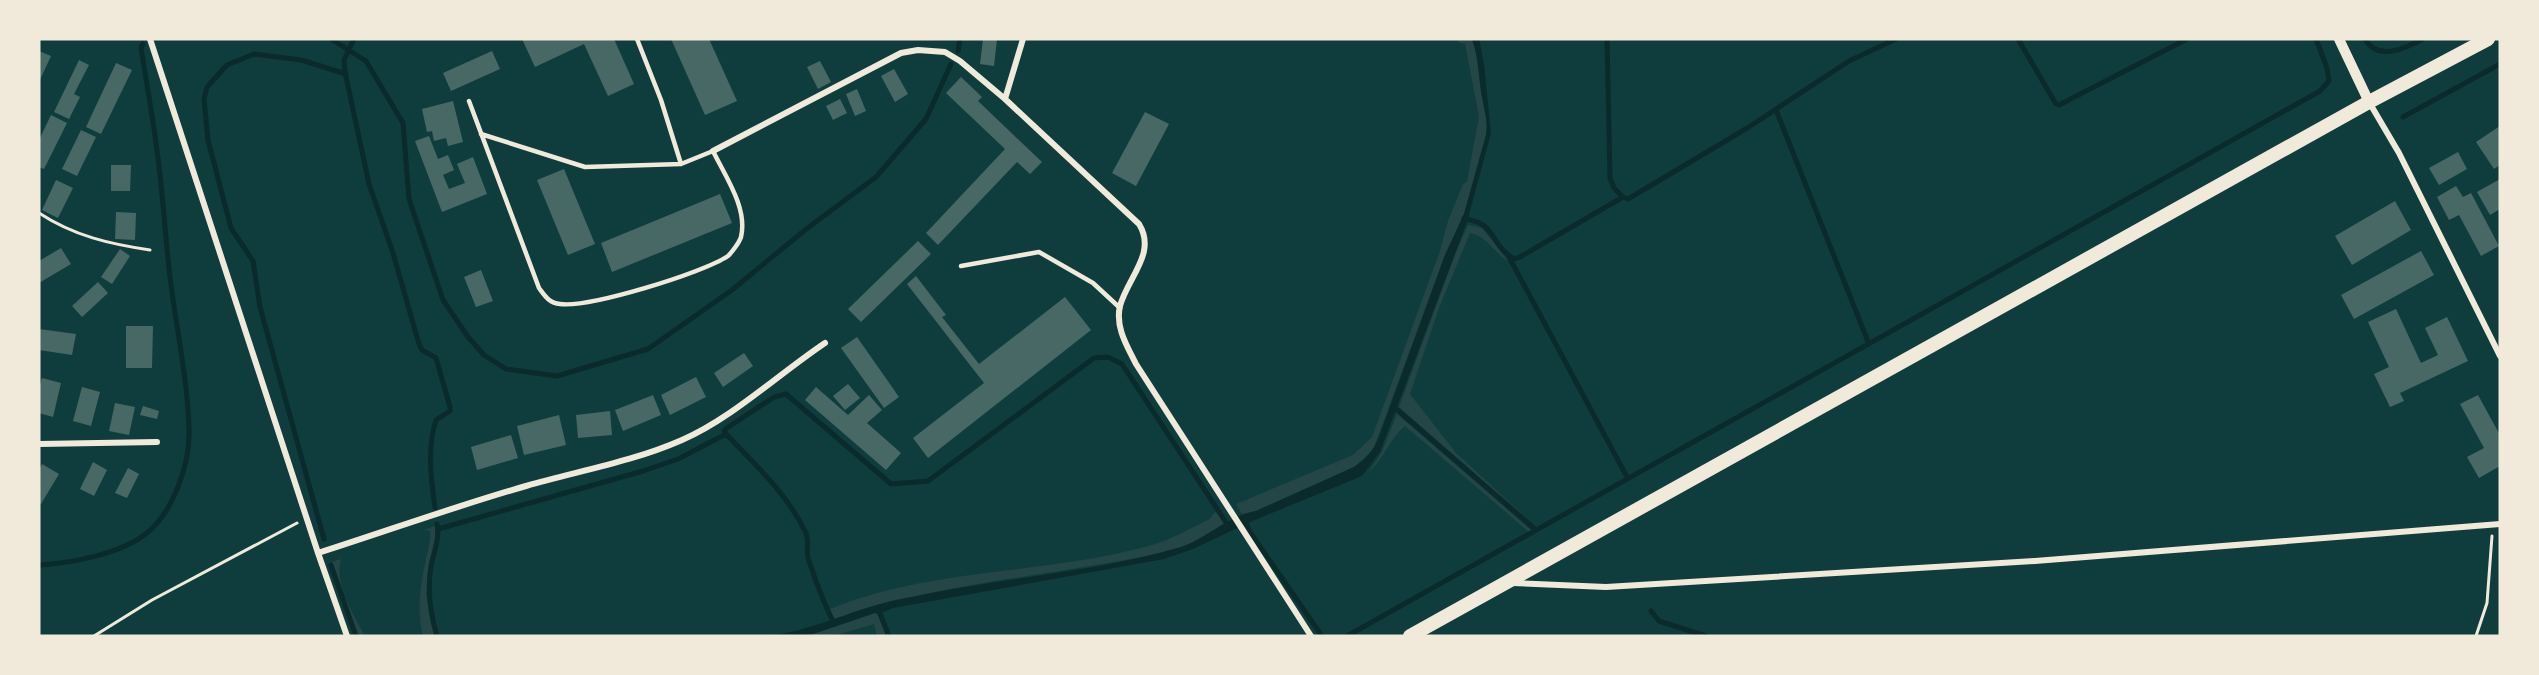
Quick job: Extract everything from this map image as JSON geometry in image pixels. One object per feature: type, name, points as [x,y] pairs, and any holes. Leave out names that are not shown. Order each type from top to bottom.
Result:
[{"type":"main road","points":[[1410,636],[2369,102],[2488,39]]},
{"type":"street","points":[[150,39],[347,636]]},
{"type":"street","points":[[1005,99],[1023,39]]},
{"type":"street","points":[[2339,39],[2369,102],[2399,153],[2500,356]]},
{"type":"street","points":[[713,151],[901,53],[909,51],[945,52],[960,61],[1005,99],[1138,224],[1146,235],[1146,249],[1120,308],[1120,333],[1136,364],[1311,636]]},
{"type":"street","points":[[318,553],[525,487],[632,458],[684,440],[740,406],[791,365],[825,343]]},
{"type":"street","points":[[39,444],[158,442]]},
{"type":"street","points":[[1506,582],[1606,587],[2035,561],[2496,525]]},
{"type":"lane","points":[[637,39],[661,100],[681,164]]},
{"type":"lane","points":[[469,101],[481,134],[538,288],[549,301],[576,304],[619,296],[694,270],[729,255],[740,239],[742,222],[734,193],[713,151],[681,164],[585,167],[481,134]]},
{"type":"lane","points":[[961,266],[1039,252],[1093,283],[1120,308]]},
{"type":"path","points":[[39,213],[77,234],[107,243],[150,250]]},
{"type":"path","points":[[94,636],[152,600],[307,518]]},
{"type":"path","points":[[2476,636],[2487,603],[2496,525]]},
{"type":"shaded area","points":[[1458,39],[1472,39],[1475,47],[1487,126],[1486,135],[1464,214],[1445,255],[1373,450],[1354,467],[1256,511],[1242,514],[1236,504],[1353,455],[1372,437],[1440,251],[1448,221],[1463,184],[1467,182],[1479,116],[1465,44],[1458,42]]},
{"type":"shaded area","points":[[1472,39],[1479,39],[1491,133],[1467,222],[1380,452],[1362,476],[1250,522],[1193,549],[1164,559],[893,608],[807,636],[764,636],[806,628],[902,599],[1117,562],[1178,548],[1198,540],[1236,518],[1354,467],[1362,461],[1372,451],[1379,437],[1445,255],[1464,214],[1486,135],[1486,118]]},
{"type":"shaded area","points":[[1468,225],[1482,228],[1509,262],[1486,241],[1470,233],[1439,308],[1410,394],[1456,453],[1535,526],[1399,407]]},
{"type":"shaded area","points":[[1397,414],[1532,531],[1529,532],[1405,426],[1368,473],[1382,452]]},
{"type":"shaded area","points":[[1215,512],[1225,523],[1188,545],[1156,554],[993,581],[913,597],[834,620],[830,609],[869,595],[908,586],[949,578],[1071,562],[1152,545],[1210,519]]},
{"type":"shaded area","points":[[435,526],[436,535],[426,594],[435,636],[423,636],[420,600],[430,535],[430,531],[424,530]]},
{"type":"shaded area","points":[[341,559],[342,589],[365,636],[357,636],[339,589],[332,562]]},
{"type":"shaded area","points":[[875,613],[882,616],[884,632],[887,636],[877,636],[874,624],[833,636],[807,636]]},
{"type":"building","points":[[522,39],[614,39],[634,84],[608,96],[584,44],[535,67]]},
{"type":"building","points":[[671,39],[709,39],[737,101],[705,115]]},
{"type":"building","points":[[983,39],[997,39],[994,66],[980,64]]},
{"type":"building","points":[[39,51],[51,56],[39,82]]},
{"type":"building","points":[[492,51],[500,69],[451,91],[443,73]]},
{"type":"building","points":[[79,60],[89,65],[74,94],[80,97],[69,119],[54,112]]},
{"type":"building","points":[[820,61],[831,82],[818,89],[807,67]]},
{"type":"building","points":[[116,63],[132,70],[101,134],[86,127]]},
{"type":"building","points":[[894,69],[908,94],[895,102],[881,76]]},
{"type":"building","points":[[961,77],[982,97],[978,101],[1042,162],[1030,174],[1017,162],[938,245],[926,233],[1005,149],[946,93]]},
{"type":"building","points":[[857,89],[866,111],[855,116],[846,94]]},
{"type":"building","points":[[840,99],[847,113],[833,120],[826,106]]},
{"type":"building","points":[[453,101],[463,142],[448,146],[446,138],[434,141],[432,131],[427,132],[422,109]]},
{"type":"building","points":[[1145,112],[1169,124],[1136,186],[1112,173]]},
{"type":"building","points":[[51,115],[67,123],[44,169],[39,167],[39,140]]},
{"type":"building","points":[[2500,126],[2500,165],[2494,169],[2476,142]]},
{"type":"building","points":[[81,130],[96,137],[77,176],[62,169]]},
{"type":"building","points":[[429,136],[438,159],[448,155],[454,170],[443,175],[449,189],[465,183],[457,164],[473,157],[487,194],[442,212],[415,141]]},
{"type":"building","points":[[2458,152],[2467,169],[2439,185],[2429,168]]},
{"type":"building","points":[[111,165],[131,165],[130,191],[111,191]]},
{"type":"building","points":[[564,169],[595,244],[568,255],[537,180]]},
{"type":"building","points":[[2500,179],[2500,209],[2490,215],[2477,192]]},
{"type":"building","points":[[56,180],[73,188],[58,218],[42,210]]},
{"type":"building","points":[[2456,186],[2463,197],[2471,193],[2499,246],[2481,256],[2459,215],[2449,220],[2437,197]]},
{"type":"building","points":[[720,194],[732,223],[612,272],[601,243]]},
{"type":"building","points":[[2395,201],[2411,230],[2352,265],[2335,236]]},
{"type":"building","points":[[116,212],[136,213],[135,240],[115,239]]},
{"type":"building","points":[[918,241],[931,254],[861,322],[848,309]]},
{"type":"building","points":[[61,248],[71,264],[39,283],[39,261]]},
{"type":"building","points":[[120,249],[130,256],[112,284],[101,277]]},
{"type":"building","points":[[2421,251],[2434,275],[2354,319],[2341,295]]},
{"type":"building","points":[[481,270],[493,301],[476,307],[464,277]]},
{"type":"building","points":[[916,276],[946,315],[942,317],[979,364],[1065,297],[1091,330],[928,458],[913,438],[984,383],[907,284]]},
{"type":"building","points":[[98,282],[108,293],[82,317],[72,306]]},
{"type":"building","points":[[2396,309],[2421,363],[2438,355],[2425,328],[2447,317],[2468,361],[2400,393],[2404,401],[2390,407],[2374,374],[2389,367],[2368,322]]},
{"type":"building","points":[[126,326],[153,326],[152,368],[126,368]]},
{"type":"building","points":[[39,329],[76,334],[72,355],[39,350]]},
{"type":"building","points":[[857,337],[899,397],[884,408],[841,348]]},
{"type":"building","points":[[744,353],[753,366],[723,387],[714,373]]},
{"type":"building","points":[[696,377],[706,397],[670,415],[661,395]]},
{"type":"building","points":[[42,378],[61,383],[53,417],[39,413],[39,389]]},
{"type":"building","points":[[848,384],[860,398],[845,410],[833,396]]},
{"type":"building","points":[[82,387],[100,392],[91,426],[73,421]]},
{"type":"building","points":[[816,387],[848,415],[869,395],[882,410],[867,423],[901,453],[886,470],[805,400]]},
{"type":"building","points":[[653,395],[661,415],[623,431],[615,410]]},
{"type":"building","points":[[2478,395],[2500,435],[2500,466],[2479,478],[2467,457],[2484,448],[2460,404]]},
{"type":"building","points":[[115,403],[135,407],[129,435],[109,431]]},
{"type":"building","points":[[143,406],[159,411],[157,419],[140,415]]},
{"type":"building","points":[[610,411],[612,435],[578,438],[576,415]]},
{"type":"building","points":[[559,415],[566,445],[524,455],[517,426]]},
{"type":"building","points":[[511,435],[518,458],[477,470],[471,447]]},
{"type":"building","points":[[93,462],[107,470],[94,496],[80,489]]},
{"type":"building","points":[[42,464],[59,474],[41,504],[39,503],[39,470]]},
{"type":"building","points":[[128,468],[139,474],[127,498],[115,493]]},
{"type":"waterway","points":[[331,39],[366,61],[403,123],[409,199],[443,300],[468,337],[484,355],[506,369],[557,376],[648,349],[732,290],[805,230],[876,177],[926,119],[951,64]]},
{"type":"waterway","points":[[354,39],[344,60],[345,72],[369,184],[393,253],[419,344],[422,350],[436,358],[450,407],[450,411],[436,420],[431,441],[431,475],[435,508]]},
{"type":"waterway","points":[[958,51],[960,39]]},
{"type":"waterway","points":[[1607,39],[1610,178],[1614,188],[1623,197]]},
{"type":"waterway","points":[[1464,218],[1483,225],[1508,255],[1514,259],[1520,257],[1623,197],[1628,199],[1749,127],[1849,61],[1896,39]]},
{"type":"waterway","points":[[2018,39],[2056,104],[2059,105],[2187,39]]},
{"type":"waterway","points":[[1347,636],[2320,91],[2329,81],[2327,68],[2316,39]]},
{"type":"waterway","points":[[2365,39],[2377,50],[2385,51],[2401,49],[2423,39]]},
{"type":"waterway","points":[[39,565],[66,562],[110,552],[124,547],[147,533],[165,513],[172,500],[187,458],[189,431],[186,392],[170,277],[161,182],[141,47],[143,44]]},
{"type":"waterway","points":[[324,539],[260,307],[253,261],[231,228],[208,140],[204,99],[207,87],[227,65],[254,54],[301,60],[346,74]]},
{"type":"waterway","points":[[2403,117],[2500,64]]},
{"type":"waterway","points":[[1776,110],[1869,344]]},
{"type":"waterway","points":[[1509,257],[1627,477]]},
{"type":"waterway","points":[[438,529],[678,459],[726,434],[724,431],[727,428],[774,397],[786,394],[891,484],[928,481],[1094,358],[1108,357],[1122,364],[1229,527]]},
{"type":"waterway","points":[[1394,407],[1536,530]]},
{"type":"waterway","points":[[726,434],[769,479],[798,517],[808,541],[808,558],[813,574],[834,623]]},
{"type":"waterway","points":[[1244,519],[1250,532],[1322,636]]},
{"type":"waterway","points":[[437,524],[437,539],[429,584],[431,610],[437,636]]},
{"type":"waterway","points":[[331,565],[356,636]]},
{"type":"waterway","points":[[878,609],[889,636]]},
{"type":"waterway","points":[[1651,611],[1659,621],[1706,636]]}]
